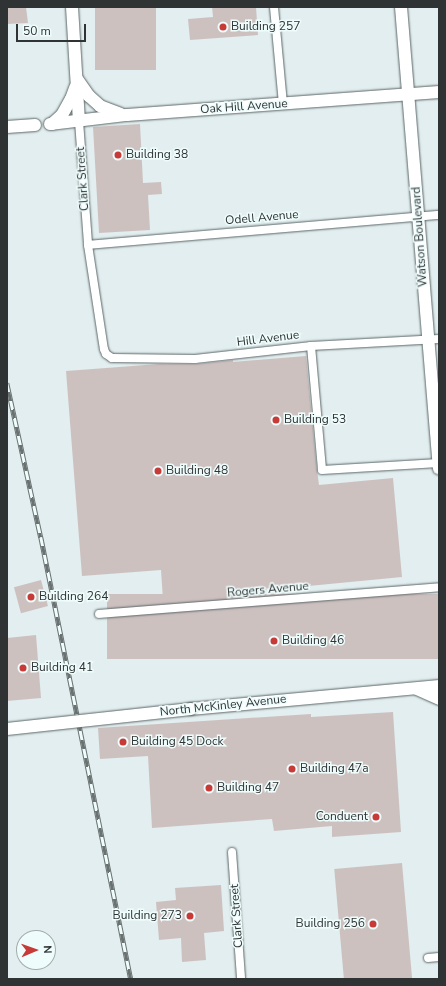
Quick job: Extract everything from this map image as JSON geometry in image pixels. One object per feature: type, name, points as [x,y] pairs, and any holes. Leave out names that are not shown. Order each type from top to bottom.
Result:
[{"type":"street","name":"Clark Street","points":[[72,7],[88,245],[104,349]]},
{"type":"street","points":[[274,7],[283,104]]},
{"type":"street","name":"Watson Boulevard","points":[[401,7],[418,216],[434,339],[439,468]]},
{"type":"street","points":[[77,79],[89,96],[100,106],[115,113],[127,115]]},
{"type":"street","name":"Oak Hill Avenue","points":[[77,79],[71,99],[61,117],[51,124],[127,115],[439,92]]},
{"type":"street","points":[[7,127],[35,125]]},
{"type":"street","name":"Odell Avenue","points":[[88,245],[439,215]]},
{"type":"street","name":"Hill Avenue","points":[[104,349],[106,354],[109,356],[121,359],[178,360],[243,355],[311,346],[434,339]]},
{"type":"street","points":[[311,346],[322,470],[439,463]]},
{"type":"street","name":"Rogers Avenue","points":[[99,614],[439,587]]},
{"type":"street","name":"North McKinley Avenue","points":[[7,728],[412,687],[439,686]]},
{"type":"street","points":[[412,687],[439,699]]},
{"type":"street","name":"Clark Street","points":[[232,852],[241,979]]},
{"type":"street","points":[[428,958],[439,957]]},
{"type":"building","points":[[7,7],[26,7],[28,23],[7,24]]},
{"type":"building","points":[[95,7],[156,7],[156,70],[95,70]]},
{"type":"building","name":"Building 257","points":[[212,7],[256,7],[258,35],[190,40],[188,19],[213,17]]},
{"type":"building","name":"Building 38","points":[[140,124],[143,183],[161,182],[162,194],[148,195],[150,230],[99,233],[93,127]]},
{"type":"building","name":"Building 48","points":[[306,356],[319,485],[393,478],[402,577],[163,600],[161,570],[82,576],[66,371],[159,364],[196,364],[233,360],[233,362]]},
{"type":"building","name":"Building 264","points":[[41,580],[48,606],[21,613],[14,587]]},
{"type":"building","name":"Building 46","points":[[107,594],[439,594],[439,659],[107,659]]},
{"type":"building","name":"Building 41","points":[[36,635],[41,698],[7,701],[7,638]]},
{"type":"building","points":[[393,712],[401,832],[332,837],[332,826],[274,831],[272,819],[152,828],[148,756],[100,759],[98,728],[311,714],[311,717]]},
{"type":"building","name":"Building 256","points":[[402,863],[412,979],[344,979],[334,869]]},
{"type":"building","name":"Building 273","points":[[221,885],[224,931],[204,933],[206,960],[182,962],[181,938],[159,940],[156,902],[176,900],[175,888]]},
{"type":"railway","points":[[7,383],[41,537],[131,979]]},
{"type":"place","name":"Building 257","points":[[223,27]]},
{"type":"place","name":"Building 38","points":[[118,155]]},
{"type":"place","name":"Building 53","points":[[276,420]]},
{"type":"place","name":"Building 48","points":[[158,471]]},
{"type":"place","name":"Building 264","points":[[31,597]]},
{"type":"place","name":"Building 46","points":[[274,641]]},
{"type":"place","name":"Building 41","points":[[23,668]]},
{"type":"place","name":"Building 45 Dock","points":[[123,742]]},
{"type":"place","name":"Building 47a","points":[[292,769]]},
{"type":"place","name":"Building 47","points":[[209,788]]},
{"type":"place","name":"Conduent","points":[[376,817]]},
{"type":"place","name":"Building 273","points":[[190,916]]},
{"type":"place","name":"Building 256","points":[[373,924]]}]
